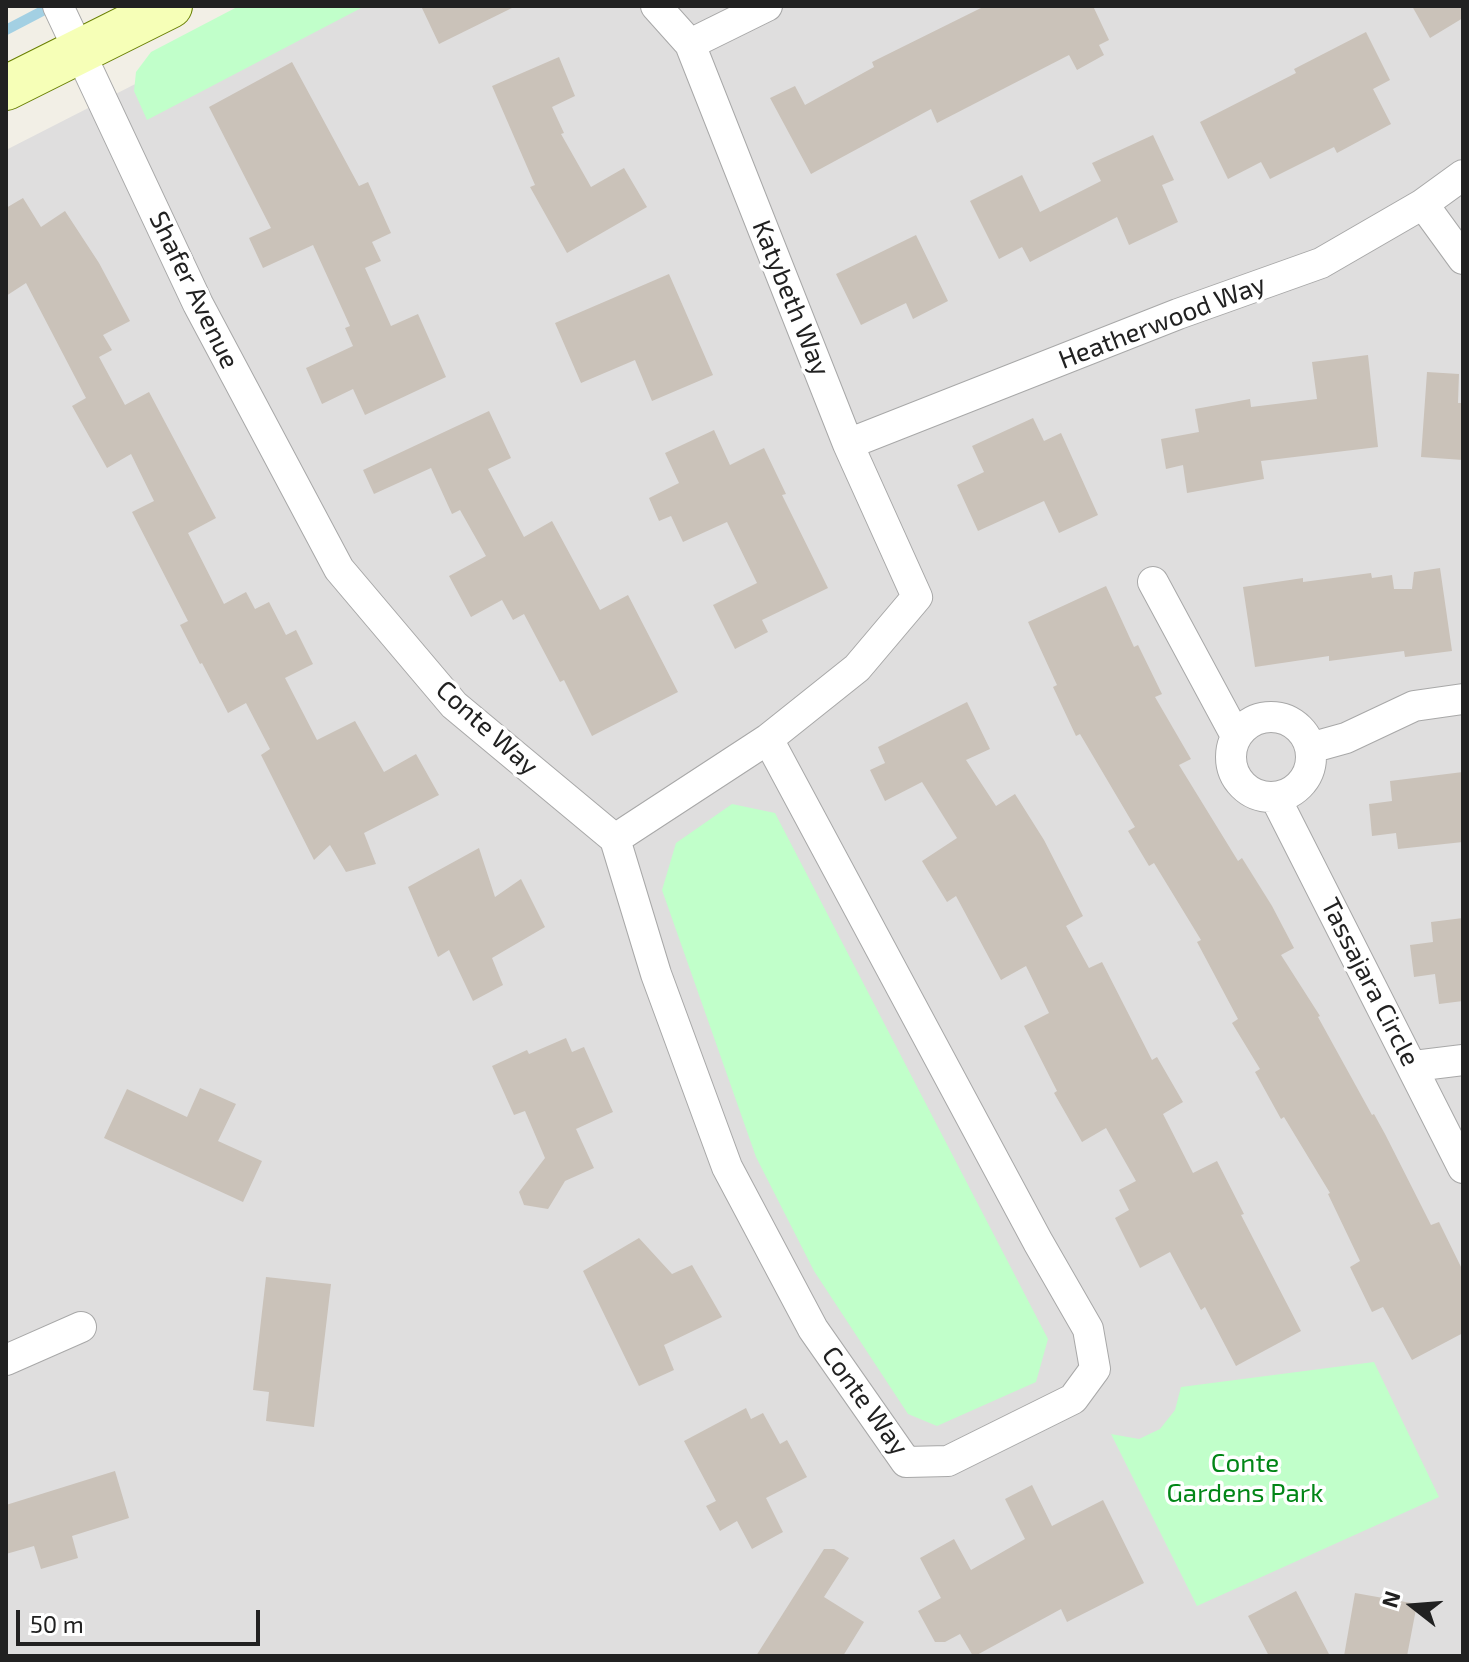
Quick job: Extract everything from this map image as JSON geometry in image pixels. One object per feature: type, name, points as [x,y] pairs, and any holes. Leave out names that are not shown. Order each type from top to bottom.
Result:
[{"type":"main road","points":[[6,88],[170,6]]},
{"type":"street","name":"Shafer Avenue","points":[[58,6],[198,304],[339,569]]},
{"type":"street","name":"Katybeth Way","points":[[656,6],[690,44],[848,444],[917,597],[857,668],[768,739]]},
{"type":"street","points":[[690,44],[767,6]]},
{"type":"street","name":"Heatherwood Way","points":[[848,444],[1178,314],[1321,263],[1423,204],[1463,175]]},
{"type":"street","points":[[1423,204],[1463,259]]},
{"type":"street","name":"Conte Way","points":[[339,569],[454,705],[615,839],[656,974],[727,1167],[813,1329],[906,1462],[948,1461],[1073,1399],[1095,1369],[1088,1329],[768,739]]},
{"type":"street","points":[[1153,582],[1236,736]]},
{"type":"street","points":[[1310,748],[1346,738],[1414,706],[1463,699]]},
{"type":"street","points":[[1277,717],[1292,722],[1303,731],[1310,748],[1311,762],[1299,786],[1275,797],[1261,796],[1244,788],[1235,776],[1231,763],[1231,749],[1236,736],[1258,718],[1277,717]]},
{"type":"street","points":[[615,839],[768,739]]},
{"type":"street","name":"Tassajara Circle","points":[[1275,797],[1463,1168]]},
{"type":"street","points":[[1414,1066],[1463,1060]]},
{"type":"street","points":[[6,1360],[81,1327]]},
{"type":"shaded area","points":[[288,6],[1463,6],[1463,1656],[6,1656],[6,150]]},
{"type":"green space","points":[[239,6],[365,6],[147,120],[134,91],[136,72],[151,52]]},
{"type":"green space","points":[[732,804],[775,813],[1048,1339],[1036,1382],[937,1426],[908,1414],[814,1271],[756,1157],[662,890],[676,843]]},
{"type":"green space","name":"Conte Gardens Park","points":[[1374,1362],[1439,1497],[1197,1606],[1111,1434],[1139,1439],[1160,1429],[1175,1410],[1181,1387]]},
{"type":"building","points":[[421,6],[516,6],[439,44]]},
{"type":"building","points":[[985,6],[1093,6],[1109,40],[1099,45],[1104,55],[1077,70],[1069,55],[937,123],[931,109],[811,174],[770,98],[795,86],[805,105],[874,67],[872,62]]},
{"type":"building","points":[[1412,6],[1463,6],[1463,18],[1430,38]]},
{"type":"building","points":[[1366,32],[1390,80],[1373,89],[1391,124],[1337,153],[1334,147],[1270,179],[1261,162],[1228,179],[1200,122],[1296,73],[1294,69]]},
{"type":"building","points":[[559,57],[575,96],[552,107],[564,133],[561,134],[591,187],[624,168],[647,207],[567,253],[530,187],[535,185],[492,86]]},
{"type":"building","points":[[292,62],[359,186],[368,182],[391,233],[372,242],[381,261],[365,268],[391,326],[418,314],[446,377],[365,415],[353,389],[322,404],[306,368],[353,346],[345,328],[350,326],[313,245],[263,268],[249,238],[271,228],[209,107]]},
{"type":"building","points":[[1153,135],[1174,180],[1162,185],[1178,222],[1129,245],[1117,217],[1030,262],[1022,247],[999,259],[970,201],[1022,175],[1040,212],[1101,181],[1092,163]]},
{"type":"building","points":[[23,198],[41,227],[65,211],[99,263],[130,321],[103,335],[112,350],[99,357],[125,405],[149,392],[216,518],[188,533],[224,604],[246,592],[255,609],[269,602],[286,635],[296,630],[313,664],[285,678],[317,740],[355,721],[384,772],[416,754],[439,795],[364,833],[376,864],[346,872],[330,845],[314,860],[261,755],[270,749],[246,703],[228,713],[200,664],[180,625],[188,621],[132,512],[154,501],[131,454],[107,468],[72,406],[86,398],[26,283],[6,296],[6,208]]},
{"type":"building","points":[[916,235],[948,301],[913,319],[906,303],[861,325],[836,274]]},
{"type":"building","points":[[669,274],[713,375],[652,401],[635,360],[581,383],[555,323]]},
{"type":"building","points":[[1368,355],[1378,447],[1261,461],[1264,479],[1187,493],[1183,465],[1166,469],[1161,439],[1199,432],[1195,409],[1250,399],[1251,407],[1317,399],[1312,362]]},
{"type":"building","points":[[1427,372],[1459,374],[1458,403],[1463,403],[1463,460],[1421,457]]},
{"type":"building","points":[[489,411],[511,458],[488,469],[524,537],[552,521],[600,610],[628,595],[678,692],[592,736],[564,680],[560,682],[524,614],[513,620],[502,600],[471,617],[449,576],[486,556],[460,510],[452,514],[431,468],[374,494],[363,470]]},
{"type":"building","points":[[1033,418],[1044,441],[1061,433],[1098,515],[1059,533],[1044,501],[978,531],[957,485],[984,472],[972,446]]},
{"type":"building","points":[[714,430],[730,465],[764,448],[786,494],[782,495],[828,588],[762,620],[768,632],[735,649],[713,605],[757,583],[727,522],[683,542],[671,516],[659,521],[649,498],[679,483],[665,453]]},
{"type":"building","points":[[1440,568],[1452,651],[1405,657],[1404,651],[1329,661],[1329,656],[1255,667],[1243,587],[1303,578],[1303,582],[1371,573],[1372,578],[1392,575],[1394,589],[1412,589],[1414,572]]},
{"type":"building","points":[[1106,586],[1134,647],[1138,645],[1162,694],[1155,697],[1191,759],[1179,765],[1238,861],[1242,858],[1272,906],[1294,948],[1281,955],[1320,1016],[1431,1225],[1439,1222],[1463,1271],[1463,1333],[1412,1360],[1383,1307],[1372,1312],[1350,1267],[1360,1261],[1330,1193],[1284,1117],[1281,1119],[1255,1072],[1260,1069],[1232,1023],[1238,1019],[1197,942],[1201,940],[1154,863],[1149,866],[1128,831],[1135,827],[1080,734],[1076,736],[1053,687],[1057,685],[1028,622]]},
{"type":"building","points":[[967,702],[990,749],[966,760],[996,806],[1015,794],[1044,840],[1083,916],[1066,926],[1089,968],[1102,962],[1152,1060],[1157,1057],[1183,1102],[1163,1114],[1193,1173],[1217,1161],[1244,1214],[1241,1215],[1301,1331],[1236,1366],[1205,1307],[1201,1310],[1170,1252],[1140,1268],[1115,1218],[1129,1210],[1119,1190],[1136,1181],[1106,1128],[1082,1142],[1054,1093],[1057,1091],[1024,1026],[1049,1013],[1026,966],[1001,980],[956,896],[947,902],[922,861],[957,838],[922,782],[885,801],[870,770],[885,763],[878,747]]},
{"type":"building","points":[[1463,772],[1463,842],[1398,849],[1396,833],[1372,836],[1369,804],[1392,801],[1390,781]]},
{"type":"building","points":[[479,848],[495,897],[521,879],[545,927],[492,958],[503,985],[473,1001],[449,950],[438,957],[408,887]]},
{"type":"building","points":[[1463,918],[1463,1001],[1439,1004],[1435,974],[1414,977],[1410,945],[1433,942],[1431,922]]},
{"type":"building","points":[[566,1038],[572,1052],[584,1047],[613,1112],[576,1129],[594,1168],[565,1181],[548,1209],[524,1205],[519,1192],[545,1158],[525,1111],[514,1115],[492,1066],[527,1050],[529,1054]]},
{"type":"building","points":[[200,1088],[236,1104],[218,1141],[262,1161],[243,1202],[104,1138],[127,1089],[187,1117]]},
{"type":"building","points":[[639,1238],[672,1274],[692,1265],[722,1317],[664,1345],[674,1370],[639,1386],[583,1271]]},
{"type":"building","points":[[266,1277],[331,1284],[314,1427],[266,1421],[269,1392],[253,1390]]},
{"type":"building","points":[[746,1408],[751,1419],[763,1413],[780,1444],[787,1440],[807,1477],[766,1498],[783,1532],[752,1549],[737,1521],[720,1531],[706,1506],[716,1501],[684,1441]]},
{"type":"building","points":[[115,1471],[129,1518],[72,1536],[78,1558],[41,1569],[34,1546],[6,1554],[6,1505]]},
{"type":"building","points":[[1032,1485],[1052,1526],[1103,1500],[1144,1583],[1067,1622],[1061,1609],[975,1656],[960,1634],[945,1642],[935,1642],[918,1611],[941,1598],[920,1558],[954,1539],[971,1570],[1025,1539],[1005,1499]]},
{"type":"building","points":[[824,1549],[834,1549],[849,1558],[824,1597],[864,1622],[843,1656],[756,1656]]},
{"type":"building","points":[[1296,1591],[1330,1656],[1269,1656],[1248,1616]]},
{"type":"building","points":[[1355,1593],[1417,1604],[1407,1656],[1344,1656]]},
{"type":"waterway","points":[[6,30],[52,6]]}]
